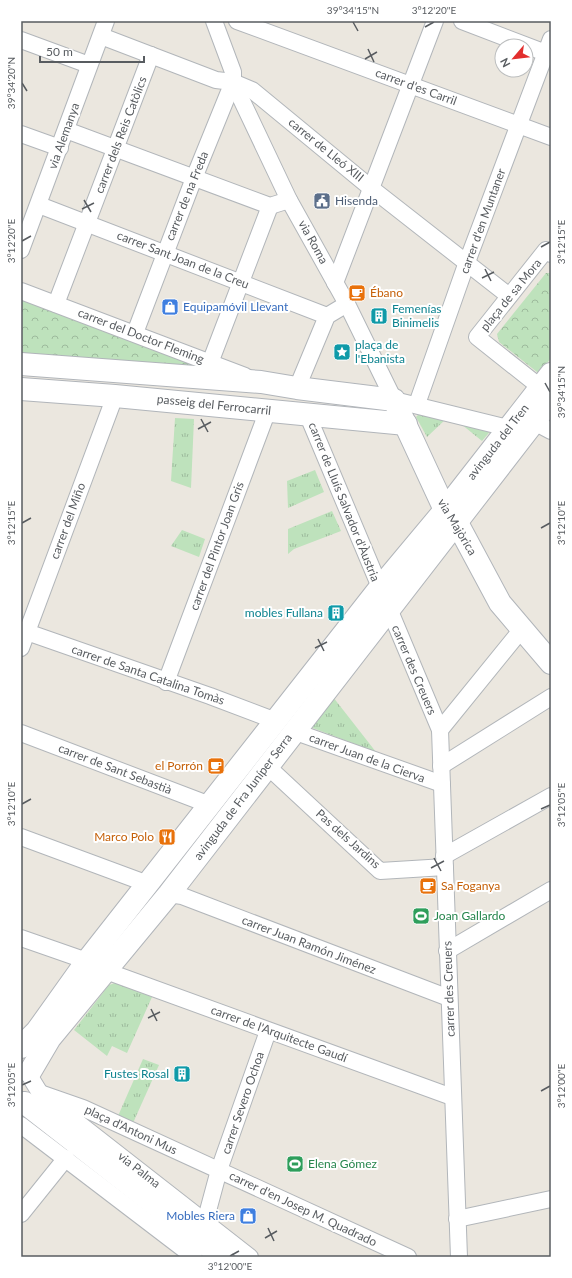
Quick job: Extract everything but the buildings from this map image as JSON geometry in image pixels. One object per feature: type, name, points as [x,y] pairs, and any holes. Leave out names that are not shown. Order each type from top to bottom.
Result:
[{"type":"main road","name":"passeig del Ferrocarril","points":[[21,364],[261,382],[394,400]]},
{"type":"main road","name":"avinguda del Tren","points":[[451,516],[529,429],[547,387]]},
{"type":"main road","name":"passeig del Ferrocarril","points":[[21,389],[115,396],[268,410],[308,416],[406,424]]},
{"type":"main road","name":"via Majòrica","points":[[394,400],[451,516],[500,603],[551,663]]},
{"type":"main road","name":"avinguda de Fra Juníper Serra","points":[[28,1086],[50,1038],[169,894],[267,766],[284,726],[379,589],[451,516]]},
{"type":"main road","name":"avinguda de Fra Juníper Serra","points":[[21,1048],[37,1031],[87,961],[210,805],[284,726],[388,609],[451,516]]},
{"type":"main road","name":"via Palma","points":[[28,1086],[222,1257]]},
{"type":"street","name":"via Roma","points":[[214,21],[233,72],[233,82],[290,200],[347,304],[394,400]]},
{"type":"street","name":"carrer d'es Carril","points":[[237,21],[551,137]]},
{"type":"street","points":[[336,283],[435,21]]},
{"type":"street","points":[[462,21],[549,49]]},
{"type":"street","name":"carrer de Lleó XIII","points":[[104,28],[151,55],[216,80],[233,82],[252,90],[372,188],[509,296]]},
{"type":"street","name":"via Alemanya","points":[[21,250],[104,28]]},
{"type":"street","points":[[21,40],[89,65]]},
{"type":"street","name":"carrer d'en Muntaner","points":[[417,404],[467,262],[518,125],[549,49]]},
{"type":"street","name":"carrer dels Reis Catòlics","points":[[56,304],[151,55]]},
{"type":"street","name":"carrer de na Freda","points":[[135,333],[194,178],[233,82]]},
{"type":"street","points":[[66,130],[270,206],[290,200]]},
{"type":"street","points":[[21,134],[60,148]]},
{"type":"street","name":"carrer Sant Joan de la Creu","points":[[39,204],[327,316]]},
{"type":"street","points":[[210,363],[270,206]]},
{"type":"street","name":"plaça de sa Mora","points":[[547,387],[477,337],[546,250],[551,254]]},
{"type":"street","name":"carrer del Doctor Fleming","points":[[21,291],[261,382]]},
{"type":"street","points":[[297,388],[327,316],[347,304]]},
{"type":"street","name":"carrer del Miño","points":[[21,648],[24,631],[115,396]]},
{"type":"street","points":[[394,400],[529,429]]},
{"type":"street","name":"carrer del Pintor Joan Gris","points":[[166,682],[268,410]]},
{"type":"street","name":"carrer de Lluís Salvador d'Àustria","points":[[308,416],[379,589]]},
{"type":"street","name":"carrer des Creuers","points":[[379,589],[440,730],[456,1219],[459,1257]]},
{"type":"street","points":[[440,730],[522,629]]},
{"type":"street","name":"carrer de Santa Catalina Tomàs","points":[[24,631],[166,682],[210,696],[284,726]]},
{"type":"street","points":[[441,766],[551,697]]},
{"type":"street","name":"carrer Juan de la Cierva","points":[[284,726],[442,784]]},
{"type":"street","name":"carrer de Sant Sebastià","points":[[21,733],[210,805]]},
{"type":"street","name":"Pas dels Jardins","points":[[267,766],[380,871],[444,861]]},
{"type":"street","points":[[444,861],[551,796]]},
{"type":"street","points":[[21,837],[148,884]]},
{"type":"street","points":[[448,951],[551,890]]},
{"type":"street","name":"carrer Juan Ramón Jiménez","points":[[169,894],[182,896],[449,998]]},
{"type":"street","name":"carrer de l'Arquitecte Gaudí","points":[[21,938],[87,961],[106,971],[268,1031],[452,1097]]},
{"type":"street","name":"carrer Severo Ochoa","points":[[205,1222],[219,1170],[268,1031]]},
{"type":"street","name":"plaça d'Antoni Mus","points":[[28,1086],[83,1108],[219,1170]]},
{"type":"street","name":"via Palma","points":[[28,1086],[250,1257]]},
{"type":"street","points":[[21,1125],[194,1257]]},
{"type":"street","points":[[21,1214],[66,1158]]},
{"type":"street","name":"carrer d'en Josep M. Quadrado","points":[[219,1170],[408,1257]]},
{"type":"street","points":[[456,1219],[551,1199]]},
{"type":"green space","points":[[546,273],[551,273],[551,358],[540,372],[537,372],[499,342],[497,334]]},
{"type":"green space","points":[[21,300],[196,365],[197,366],[21,355]]},
{"type":"green space","points":[[421,412],[447,418],[427,437],[416,417]]},
{"type":"green space","points":[[175,418],[194,419],[191,488],[171,481]]},
{"type":"green space","points":[[461,424],[493,428],[482,441]]},
{"type":"green space","points":[[315,470],[324,492],[288,508],[287,481]]},
{"type":"green space","points":[[332,511],[341,531],[294,549],[288,554],[288,529]]},
{"type":"green space","points":[[182,530],[205,539],[199,557],[171,546]]},
{"type":"green space","points":[[333,697],[376,752],[310,727]]},
{"type":"green space","points":[[115,983],[152,997],[127,1053],[112,1046],[107,1056],[74,1030],[109,985]]},
{"type":"green space","points":[[143,1059],[159,1065],[133,1123],[118,1116]]},
{"type":"place","name":"Hisenda","points":[[322,201]]},
{"type":"place","name":"Ébano","points":[[357,293]]},
{"type":"place","name":"Equipamóvil Llevant","points":[[170,307]]},
{"type":"place","name":"Femenías Binimelis","points":[[379,316]]},
{"type":"place","name":"plaça de l'Ebanista","points":[[342,352]]},
{"type":"place","name":"mobles Fullana","points":[[336,613]]},
{"type":"place","name":"el Porrón","points":[[216,766]]},
{"type":"place","name":"Marco Polo","points":[[167,837]]},
{"type":"place","name":"Sa Foganya","points":[[428,886]]},
{"type":"place","name":"Joan Gallardo","points":[[421,916]]},
{"type":"place","name":"Fustes Rosal","points":[[182,1074]]},
{"type":"place","name":"Elena Gómez","points":[[295,1164]]},
{"type":"place","name":"Mobles Riera","points":[[248,1216]]}]
